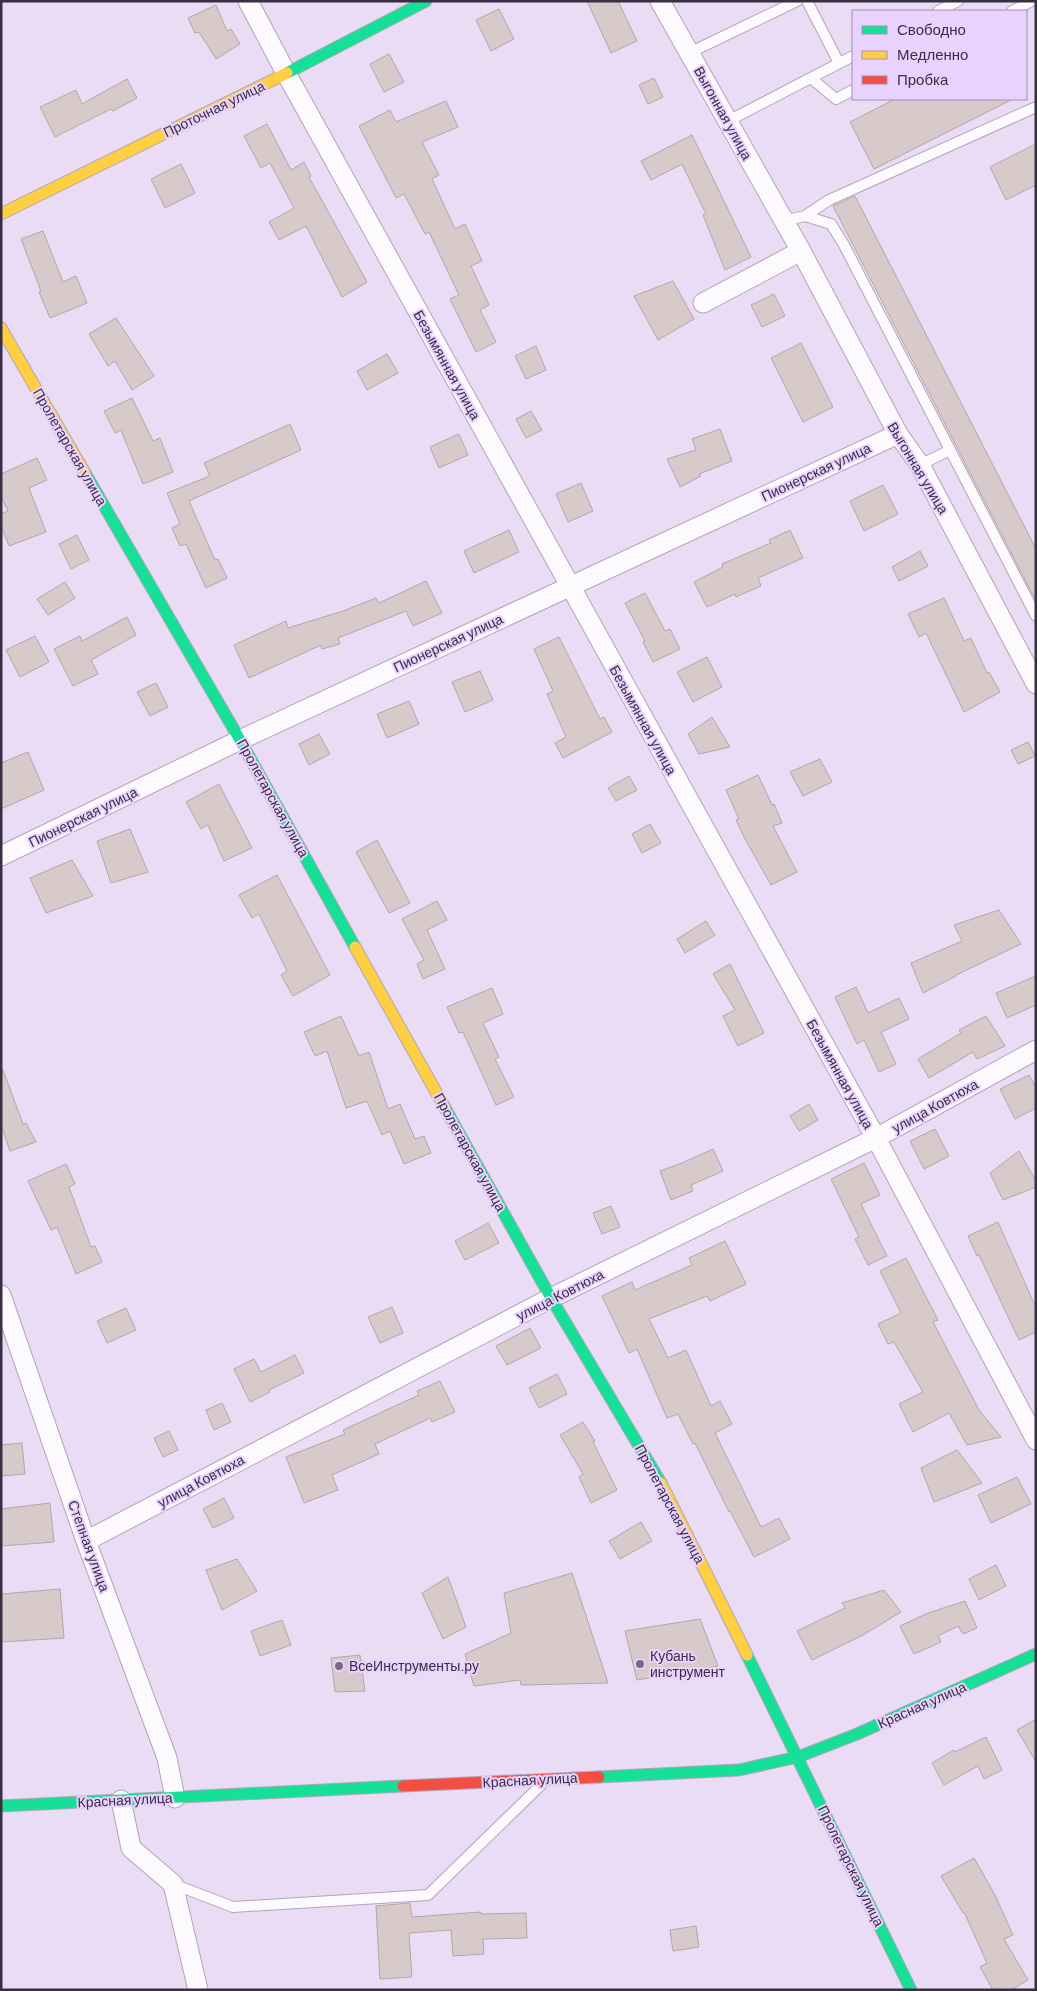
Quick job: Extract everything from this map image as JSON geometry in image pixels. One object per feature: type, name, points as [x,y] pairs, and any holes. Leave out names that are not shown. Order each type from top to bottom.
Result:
[{"type":"street","name":"Безымянная улица","points":[[248,1],[569,586],[876,1138],[1036,1440]]},
{"type":"street","name":"Проточная улица","points":[[1,214],[286,73],[426,1]]},
{"type":"street","name":"Выгонная улица","points":[[660,1],[784,221],[898,434],[920,465],[1036,684]]},
{"type":"street","points":[[703,303],[801,252]]},
{"type":"street","name":"Пролетарская улица","points":[[1,328],[240,740],[551,1298],[668,1494],[912,1990]]},
{"type":"street","name":"Пионерская улица","points":[[1,856],[240,740],[898,434]]},
{"type":"street","name":"улица Ковтюха","points":[[86,1541],[551,1298],[876,1138],[1036,1050]]},
{"type":"street","name":"Степная улица","points":[[1,1294],[86,1541],[167,1758],[175,1798]]},
{"type":"street","name":"Красная улица","points":[[1,1806],[739,1770],[798,1757],[857,1734],[1036,1654]]},
{"type":"street","points":[[121,1800],[131,1848],[174,1884],[198,1990]]},
{"type":"lane","points":[[689,53],[781,4],[797,1]]},
{"type":"lane","points":[[807,1],[839,63]]},
{"type":"lane","points":[[1014,10],[1032,1]]},
{"type":"lane","points":[[941,10],[956,5]]},
{"type":"lane","points":[[728,121],[852,56]]},
{"type":"lane","points":[[811,78],[836,99],[852,91]]},
{"type":"lane","points":[[784,221],[805,216],[829,200],[1036,107]]},
{"type":"lane","points":[[805,216],[831,224],[844,245],[1036,616]]},
{"type":"lane","points":[[920,465],[950,450]]},
{"type":"lane","points":[[174,1884],[233,1906],[428,1895],[546,1780]]},
{"type":"building","points":[[587,1],[618,1],[637,41],[611,53]]},
{"type":"building","points":[[216,5],[227,31],[231,29],[240,44],[216,59],[199,32],[195,33],[188,18]]},
{"type":"building","points":[[499,9],[514,39],[491,51],[476,20]]},
{"type":"building","points":[[389,54],[404,82],[384,92],[370,64]]},
{"type":"building","points":[[654,78],[663,97],[648,104],[639,85]]},
{"type":"building","points":[[127,79],[137,98],[55,137],[40,107],[76,90],[82,104]]},
{"type":"building","points":[[893,100],[1011,100],[874,169],[850,122]]},
{"type":"building","points":[[446,101],[458,127],[422,142],[439,175],[432,179],[455,229],[465,224],[482,261],[471,266],[489,305],[480,310],[496,342],[476,352],[450,299],[459,295],[429,232],[425,234],[404,194],[396,198],[359,126],[390,110],[396,122]]},
{"type":"building","points":[[267,124],[291,170],[304,162],[311,176],[309,177],[367,282],[342,297],[306,226],[279,240],[269,222],[294,208],[270,163],[261,168],[244,136]]},
{"type":"building","points":[[692,135],[751,257],[725,270],[703,215],[706,214],[682,164],[651,180],[641,161]]},
{"type":"building","points":[[1036,144],[1036,185],[1006,200],[990,167]]},
{"type":"building","points":[[181,164],[195,193],[165,208],[151,179]]},
{"type":"building","points":[[855,196],[1036,549],[1036,601],[833,206]]},
{"type":"building","points":[[43,231],[63,282],[76,276],[87,303],[50,318],[21,239]]},
{"type":"building","points":[[673,281],[694,319],[658,340],[634,296]]},
{"type":"building","points":[[774,294],[785,316],[762,327],[751,305]]},
{"type":"building","points":[[116,318],[154,376],[132,390],[115,361],[108,366],[89,334]]},
{"type":"building","points":[[801,343],[833,407],[803,422],[771,358]]},
{"type":"building","points":[[536,346],[546,370],[526,379],[515,356]]},
{"type":"building","points":[[387,354],[398,373],[367,390],[357,371]]},
{"type":"building","points":[[132,398],[153,441],[160,438],[173,472],[143,484],[121,430],[115,433],[104,411]]},
{"type":"building","points":[[531,411],[542,430],[526,438],[516,419]]},
{"type":"building","points":[[290,424],[301,450],[189,501],[215,560],[218,559],[227,578],[206,588],[186,544],[180,546],[172,528],[180,524],[167,493],[210,476],[204,463]]},
{"type":"building","points":[[720,429],[732,461],[699,474],[701,476],[680,487],[667,459],[696,450],[692,439]]},
{"type":"building","points":[[459,434],[468,455],[439,468],[430,447]]},
{"type":"building","points":[[37,458],[47,480],[29,488],[46,532],[9,546],[1,525],[1,514],[8,511],[1,496],[1,474]]},
{"type":"building","points":[[581,483],[593,511],[568,522],[556,494]]},
{"type":"building","points":[[883,485],[898,514],[864,531],[850,501]]},
{"type":"building","points":[[509,530],[519,552],[474,573],[464,551]]},
{"type":"building","points":[[790,530],[803,558],[758,578],[761,586],[736,597],[735,594],[707,607],[694,582],[723,567],[722,564],[771,543],[769,540]]},
{"type":"building","points":[[77,535],[89,560],[71,569],[59,544]]},
{"type":"building","points":[[920,551],[928,566],[899,581],[892,567]]},
{"type":"building","points":[[426,581],[442,613],[413,626],[406,611],[338,638],[340,644],[322,649],[321,645],[249,678],[234,645],[286,621],[288,628],[343,611],[376,598],[379,603]]},
{"type":"building","points":[[65,582],[75,598],[48,615],[37,599]]},
{"type":"building","points":[[645,593],[665,631],[670,629],[680,649],[653,662],[643,642],[645,641],[625,603]]},
{"type":"building","points":[[944,598],[964,641],[971,638],[987,673],[989,672],[1000,692],[964,712],[926,633],[919,637],[908,614]]},
{"type":"building","points":[[127,617],[136,635],[91,660],[98,674],[73,686],[54,649],[80,636],[82,641]]},
{"type":"building","points":[[35,636],[49,662],[20,677],[6,650]]},
{"type":"building","points":[[559,637],[600,719],[604,717],[612,732],[563,758],[555,743],[566,737],[547,694],[553,691],[534,649]]},
{"type":"building","points":[[707,657],[722,687],[693,702],[677,672]]},
{"type":"building","points":[[480,671],[493,700],[465,712],[452,682]]},
{"type":"building","points":[[156,683],[168,707],[150,716],[137,692]]},
{"type":"building","points":[[409,701],[419,724],[387,738],[377,714]]},
{"type":"building","points":[[712,717],[730,747],[699,754],[688,734]]},
{"type":"building","points":[[319,734],[330,754],[309,765],[299,744]]},
{"type":"building","points":[[1028,742],[1035,756],[1018,764],[1011,750]]},
{"type":"building","points":[[28,752],[44,790],[1,809],[1,763]]},
{"type":"building","points":[[820,759],[832,782],[803,796],[790,772]]},
{"type":"building","points":[[758,775],[782,823],[773,826],[797,872],[771,885],[736,820],[739,819],[726,790]]},
{"type":"building","points":[[629,776],[637,790],[616,801],[608,788]]},
{"type":"building","points":[[219,784],[252,848],[224,861],[208,825],[201,829],[186,802]]},
{"type":"building","points":[[650,824],[661,843],[642,853],[632,834]]},
{"type":"building","points":[[130,829],[148,872],[111,883],[97,841]]},
{"type":"building","points":[[377,840],[410,903],[389,913],[356,852]]},
{"type":"building","points":[[72,860],[93,896],[46,913],[30,878]]},
{"type":"building","points":[[277,875],[330,975],[293,996],[281,975],[287,971],[259,914],[252,918],[239,895]]},
{"type":"building","points":[[437,901],[447,920],[427,930],[445,969],[423,979],[417,964],[424,960],[402,919]]},
{"type":"building","points":[[999,910],[1021,944],[923,993],[911,963],[962,941],[954,925]]},
{"type":"building","points":[[706,921],[715,935],[685,953],[677,939]]},
{"type":"building","points":[[730,964],[764,1033],[738,1046],[723,1016],[735,1010],[713,974]]},
{"type":"building","points":[[1036,976],[1036,1005],[1007,1018],[996,993]]},
{"type":"building","points":[[856,987],[868,1013],[899,998],[909,1019],[881,1032],[896,1064],[879,1072],[864,1040],[857,1044],[835,997]]},
{"type":"building","points":[[492,988],[503,1014],[483,1023],[499,1057],[495,1059],[514,1097],[496,1105],[463,1032],[459,1033],[447,1007]]},
{"type":"building","points":[[341,1016],[359,1056],[369,1052],[388,1109],[400,1104],[415,1139],[424,1136],[431,1153],[404,1164],[390,1131],[382,1135],[367,1101],[346,1108],[327,1051],[315,1056],[304,1032]]},
{"type":"building","points":[[986,1016],[1005,1046],[977,1059],[973,1052],[929,1078],[918,1059],[961,1033],[959,1030]]},
{"type":"building","points":[[1,1070],[3,1070],[23,1124],[26,1123],[36,1142],[10,1151],[1,1125]]},
{"type":"building","points":[[1029,1075],[1036,1087],[1036,1108],[1015,1119],[1000,1089]]},
{"type":"building","points":[[809,1104],[818,1120],[799,1131],[790,1116]]},
{"type":"building","points":[[935,1129],[949,1156],[924,1169],[910,1141]]},
{"type":"building","points":[[713,1149],[723,1171],[691,1185],[693,1191],[671,1200],[660,1171]]},
{"type":"building","points":[[1019,1151],[1036,1181],[1036,1187],[1003,1200],[990,1173]]},
{"type":"building","points":[[864,1163],[880,1195],[861,1204],[887,1256],[868,1265],[855,1239],[859,1237],[831,1179]]},
{"type":"building","points":[[66,1164],[75,1184],[69,1187],[91,1247],[95,1246],[102,1262],[76,1274],[57,1227],[51,1230],[28,1181]]},
{"type":"building","points":[[611,1206],[620,1227],[602,1234],[593,1213]]},
{"type":"building","points":[[998,1222],[1036,1308],[1036,1332],[1019,1340],[979,1255],[977,1256],[968,1236]]},
{"type":"building","points":[[488,1223],[499,1243],[465,1260],[455,1241]]},
{"type":"building","points":[[725,1241],[746,1284],[710,1301],[707,1296],[649,1319],[668,1358],[686,1350],[711,1406],[720,1401],[732,1424],[715,1433],[761,1527],[779,1518],[790,1539],[754,1557],[729,1512],[695,1443],[693,1444],[678,1414],[667,1418],[637,1349],[629,1353],[602,1296],[632,1282],[635,1290],[692,1265],[689,1258]]},
{"type":"building","points":[[906,1258],[938,1320],[933,1322],[979,1410],[1001,1437],[967,1445],[949,1413],[913,1432],[899,1404],[923,1392],[894,1342],[888,1344],[878,1324],[901,1313],[880,1271]]},
{"type":"building","points":[[392,1307],[403,1333],[380,1343],[368,1317]]},
{"type":"building","points":[[126,1308],[136,1330],[107,1343],[97,1321]]},
{"type":"building","points":[[530,1328],[541,1348],[507,1365],[496,1346]]},
{"type":"building","points":[[295,1355],[304,1373],[269,1390],[270,1392],[250,1402],[234,1369],[254,1359],[261,1372]]},
{"type":"building","points":[[557,1374],[567,1394],[539,1408],[529,1388]]},
{"type":"building","points":[[440,1381],[455,1412],[432,1422],[430,1418],[375,1444],[379,1454],[332,1475],[338,1490],[304,1503],[286,1457],[345,1434],[343,1430],[419,1395],[417,1391]]},
{"type":"building","points":[[222,1403],[231,1422],[214,1430],[206,1410]]},
{"type":"building","points":[[583,1422],[595,1441],[593,1442],[617,1490],[591,1503],[579,1477],[583,1474],[560,1435]]},
{"type":"building","points":[[169,1431],[178,1450],[163,1457],[154,1438]]},
{"type":"building","points":[[22,1443],[25,1474],[1,1476],[1,1445]]},
{"type":"building","points":[[957,1450],[982,1483],[934,1502],[921,1468]]},
{"type":"building","points":[[1017,1477],[1031,1504],[991,1523],[978,1495]]},
{"type":"building","points":[[224,1498],[234,1518],[213,1528],[203,1509]]},
{"type":"building","points":[[50,1503],[54,1542],[1,1546],[1,1509]]},
{"type":"building","points":[[641,1522],[652,1541],[620,1559],[609,1541]]},
{"type":"building","points":[[237,1559],[257,1591],[222,1610],[206,1570]]},
{"type":"building","points":[[996,1565],[1006,1586],[979,1600],[969,1579]]},
{"type":"building","points":[[572,1573],[608,1683],[521,1685],[520,1680],[474,1686],[465,1654],[511,1633],[504,1593]]},
{"type":"building","points":[[448,1577],[466,1627],[443,1639],[422,1593]]},
{"type":"building","points":[[60,1589],[64,1638],[1,1642],[1,1594]]},
{"type":"building","points":[[884,1590],[901,1612],[863,1635],[812,1660],[797,1631],[845,1608],[842,1603]]},
{"type":"building","points":[[965,1601],[977,1628],[963,1634],[958,1626],[938,1636],[941,1642],[914,1654],[900,1626],[928,1613]]},
{"type":"building","points":[[700,1619],[718,1666],[637,1680],[625,1631]]},
{"type":"building","points":[[282,1620],[291,1645],[260,1656],[251,1631]]},
{"type":"building","points":[[360,1655],[365,1691],[335,1692],[331,1658]]},
{"type":"building","points":[[1036,1719],[1036,1762],[1017,1730]]},
{"type":"building","points":[[986,1737],[1002,1770],[984,1779],[978,1766],[944,1785],[932,1763],[954,1750],[955,1752]]},
{"type":"building","points":[[974,1858],[995,1895],[1013,1935],[1004,1939],[1028,1980],[1011,1990],[993,1990],[980,1967],[987,1963],[964,1912],[941,1876]]},
{"type":"building","points":[[410,1903],[412,1917],[481,1912],[481,1914],[526,1913],[527,1938],[483,1939],[484,1954],[453,1956],[451,1930],[409,1933],[412,1977],[380,1979],[376,1906]]},
{"type":"building","points":[[696,1926],[699,1947],[673,1951],[670,1930]]},
{"type":"traffic: fast","points":[[287,73],[426,1]]},
{"type":"traffic: fast","points":[[85,473],[240,740],[355,947]]},
{"type":"traffic: fast","points":[[445,1108],[551,1298],[661,1483]]},
{"type":"traffic: fast","points":[[599,1777],[739,1770],[798,1757],[857,1734],[1036,1654]]},
{"type":"traffic: fast","points":[[747,1655],[911,1990]]},
{"type":"traffic: fast","points":[[1,1806],[403,1786]]},
{"type":"traffic: slow","points":[[1,214],[287,73]]},
{"type":"traffic: slow","points":[[1,328],[85,473]]},
{"type":"traffic: slow","points":[[355,947],[445,1108]]},
{"type":"traffic: slow","points":[[661,1483],[747,1655]]},
{"type":"traffic: jam","points":[[403,1786],[599,1777]]},
{"type":"place","name":"Кубань инструмент","points":[[640,1664]]},
{"type":"place","name":"ВсеИнструменты.ру","points":[[339,1666]]}]
